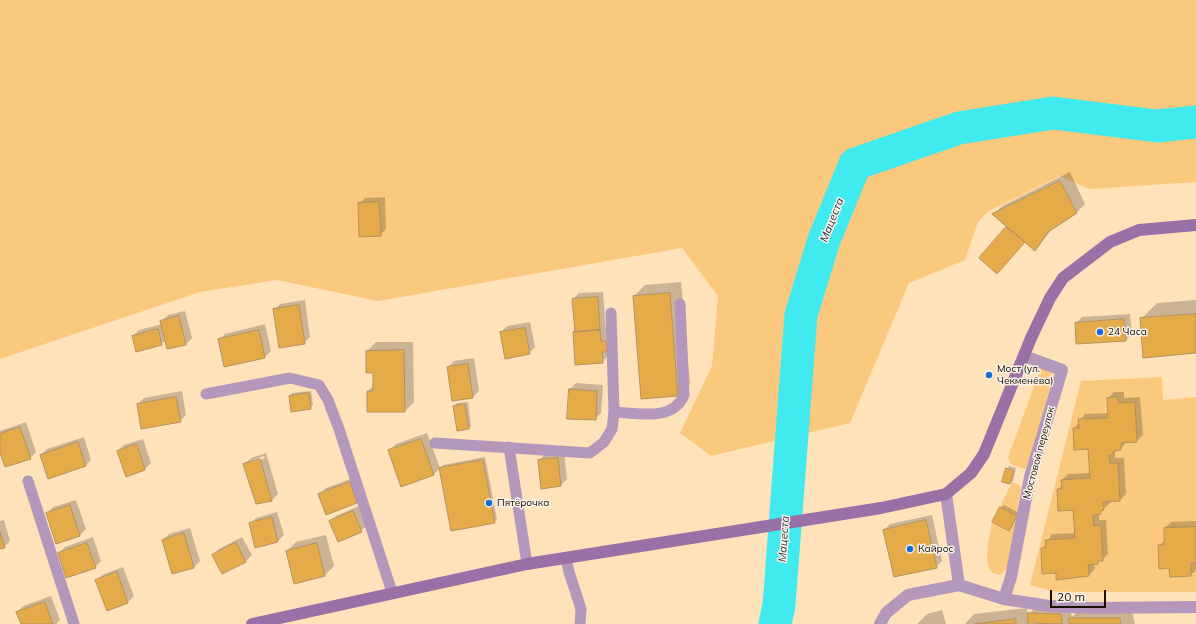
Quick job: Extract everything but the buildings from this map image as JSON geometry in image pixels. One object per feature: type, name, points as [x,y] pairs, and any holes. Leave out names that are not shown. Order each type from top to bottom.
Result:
[{"type":"street","points":[[252,624],[392,592],[527,564],[881,508],[946,494],[971,472],[984,454],[1024,356],[1050,298],[1063,278],[1110,242],[1139,230],[1196,224]]},
{"type":"street","name":"Мостовой переулок","points":[[1004,599],[1011,577],[1030,477],[1062,370],[1024,356]]},
{"type":"street","points":[[946,494],[959,585]]},
{"type":"street","points":[[880,624],[886,612],[908,595],[959,585],[1004,599],[1049,606],[1086,608],[1196,607]]},
{"type":"lane","points":[[614,412],[667,413],[680,404],[684,395],[680,304]]},
{"type":"lane","points":[[435,442],[590,453],[604,442],[612,429],[614,412],[611,313]]},
{"type":"lane","points":[[206,394],[290,378],[319,384],[328,400],[339,429],[392,592]]},
{"type":"lane","points":[[509,447],[527,564]]},
{"type":"lane","points":[[28,481],[74,624]]},
{"type":"lane","points":[[566,558],[581,609],[580,624]]},
{"type":"shaded area","points":[[0,0],[1196,0],[1196,182],[1089,189],[1060,176],[989,211],[978,222],[965,260],[909,283],[850,423],[711,456],[680,433],[712,366],[718,296],[682,248],[378,301],[277,280],[200,292],[0,359]]},
{"type":"shaded area","points":[[1043,368],[1051,372],[1053,377],[1027,470],[1011,464],[1008,457],[1040,370]]},
{"type":"shaded area","points":[[1162,377],[1163,400],[1196,397],[1196,592],[1056,592],[1030,585],[1081,381]]},
{"type":"shaded area","points":[[1012,482],[1021,486],[1009,567],[1001,575],[994,574],[990,569],[987,554],[992,522],[1009,531],[1000,507]]},
{"type":"waterway","name":"Мацеста","points":[[775,624],[779,605],[801,315],[824,240],[855,164],[959,128],[1053,113],[1157,126],[1196,122]]},
{"type":"place","name":"24 Часа","points":[[1100,332]]},
{"type":"place","name":"Мост (ул. Чекменёва)","points":[[989,375]]},
{"type":"place","name":"Пятёрочка","points":[[489,503]]},
{"type":"place","name":"Кайрос","points":[[910,549]]}]
